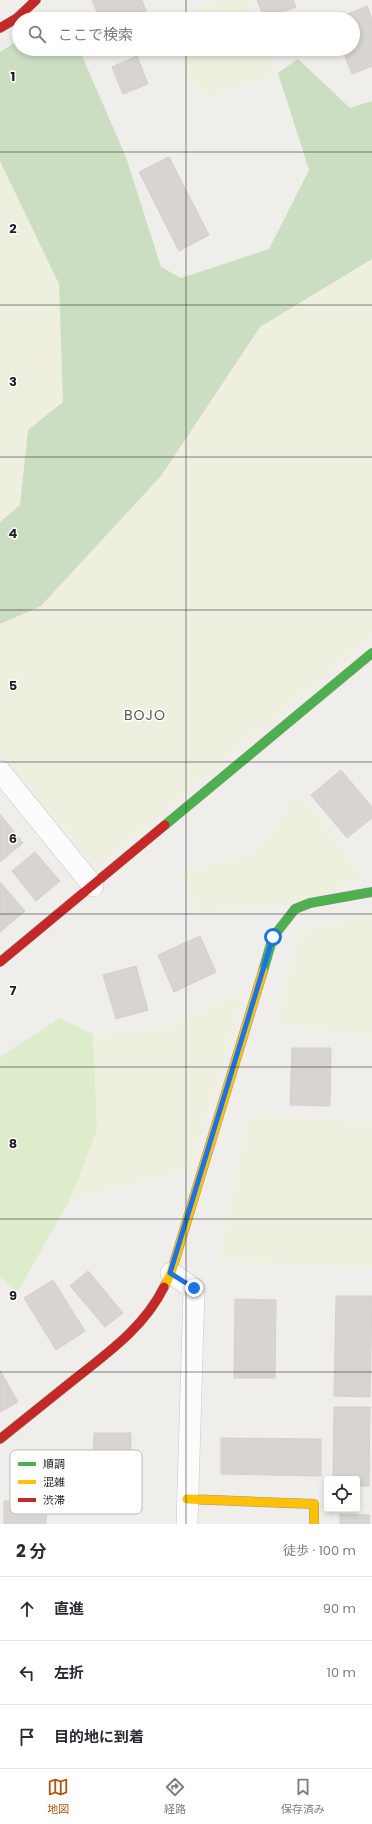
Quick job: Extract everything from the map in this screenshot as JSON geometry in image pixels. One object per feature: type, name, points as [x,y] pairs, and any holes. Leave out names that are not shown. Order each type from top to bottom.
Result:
[{"type":"street","points":[[23,12],[36,0]]},
{"type":"street","points":[[0,28],[12,21]]},
{"type":"street","points":[[0,962],[372,653]]},
{"type":"street","points":[[0,771],[93,886]]},
{"type":"street","points":[[0,1439],[107,1353],[138,1325],[159,1297],[170,1273],[273,937],[296,909],[310,903],[372,892]]},
{"type":"street","points":[[170,1273],[194,1288],[187,1524]]},
{"type":"street","points":[[187,1499],[314,1504],[314,1524]]},
{"type":"green space","points":[[214,0],[247,0],[252,12],[199,12],[201,6]]},
{"type":"green space","points":[[12,44],[12,56],[82,56],[126,157],[161,267],[181,278],[269,249],[309,170],[278,73],[298,59],[350,108],[372,101],[372,259],[260,327],[161,476],[41,606],[0,624],[0,522],[20,505],[28,430],[63,402],[59,284],[0,161],[0,52]]},
{"type":"green space","points":[[185,56],[271,56],[278,73],[205,100],[182,65]]},
{"type":"green space","points":[[0,161],[59,284],[63,403],[28,430],[20,505],[0,522]]},
{"type":"green space","points":[[372,259],[372,636],[97,868],[0,752],[0,624],[41,606],[161,476],[260,327]]},
{"type":"green space","points":[[301,794],[365,878],[296,904],[198,913],[181,872],[249,855]]},
{"type":"green space","points":[[372,912],[372,1038],[276,1023],[298,933]]},
{"type":"green space","points":[[246,988],[190,1171],[70,1199],[97,1130],[93,1034],[168,1027]]},
{"type":"green space","points":[[60,1018],[93,1034],[97,1130],[70,1199],[17,1293],[0,1277],[0,1057]]},
{"type":"green space","points":[[248,1115],[372,1122],[372,1268],[218,1261]]},
{"type":"building","points":[[92,0],[142,0],[146,12],[97,12]]},
{"type":"building","points":[[257,0],[293,0],[296,7],[283,12],[262,12]]},
{"type":"building","points":[[367,6],[372,19],[372,66],[352,74],[345,56],[360,56],[360,12],[353,12]]},
{"type":"building","points":[[137,56],[148,84],[123,94],[112,67]]},
{"type":"building","points":[[169,157],[209,235],[179,251],[139,172]]},
{"type":"building","points":[[341,770],[372,807],[372,818],[347,838],[311,795]]},
{"type":"building","points":[[0,814],[23,843],[0,862]]},
{"type":"building","points":[[35,852],[60,881],[36,901],[12,871]]},
{"type":"building","points":[[0,882],[25,911],[0,932]]},
{"type":"building","points":[[200,936],[216,972],[174,992],[158,955]]},
{"type":"building","points":[[136,966],[148,1010],[116,1019],[103,975]]},
{"type":"building","points":[[292,1048],[331,1048],[330,1106],[290,1105]]},
{"type":"building","points":[[88,1271],[123,1313],[105,1327],[70,1286]]},
{"type":"building","points":[[53,1280],[85,1331],[56,1350],[24,1298]]},
{"type":"building","points":[[336,1296],[372,1296],[370,1397],[334,1396]]},
{"type":"building","points":[[235,1299],[276,1300],[275,1378],[234,1378]]},
{"type":"building","points":[[0,1370],[18,1402],[0,1412]]},
{"type":"building","points":[[334,1407],[370,1407],[369,1486],[360,1486],[360,1476],[333,1476]]},
{"type":"building","points":[[94,1433],[131,1433],[131,1450],[93,1450]]},
{"type":"building","points":[[221,1438],[321,1439],[321,1476],[221,1474]]},
{"type":"building","points":[[4,1501],[10,1501],[10,1514],[46,1514],[46,1524],[4,1524]]},
{"type":"building","points":[[340,1514],[370,1515],[369,1524],[340,1524]]},
{"type":"traffic: fast","points":[[165,825],[372,653]]},
{"type":"traffic: fast","points":[[263,971],[273,937],[295,909],[310,903],[372,892]]},
{"type":"traffic: slow","points":[[164,1287],[171,1273],[263,971]]},
{"type":"traffic: slow","points":[[187,1499],[314,1504],[314,1524]]},
{"type":"traffic: jam","points":[[23,12],[36,0]]},
{"type":"traffic: jam","points":[[0,28],[12,21]]},
{"type":"traffic: jam","points":[[0,962],[165,825]]},
{"type":"traffic: jam","points":[[0,1439],[101,1358],[137,1326],[147,1314],[164,1287]]},
{"type":"district","name":"BOJO","points":[[145,715]]},
{"type":"route","points":[[194,1288],[170,1273],[273,937]]}]
